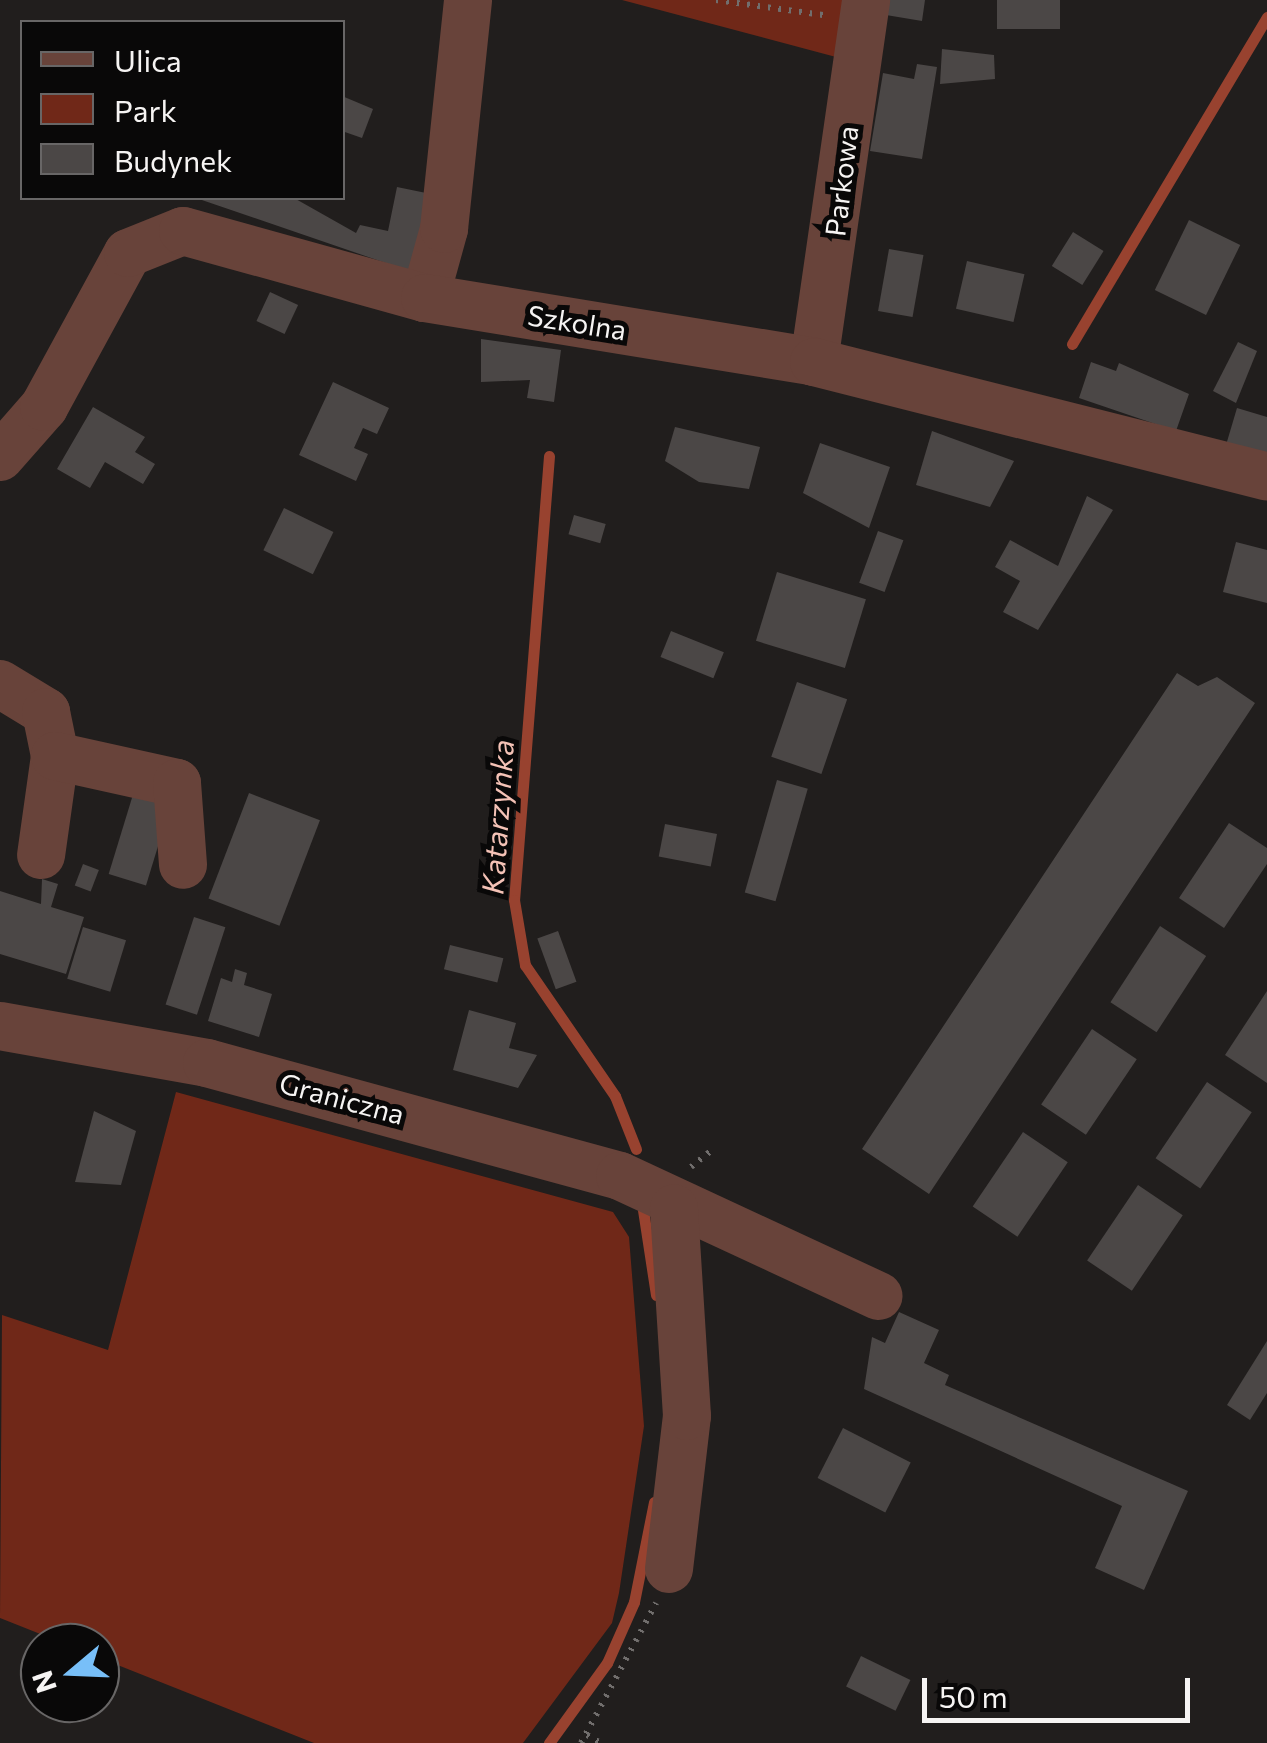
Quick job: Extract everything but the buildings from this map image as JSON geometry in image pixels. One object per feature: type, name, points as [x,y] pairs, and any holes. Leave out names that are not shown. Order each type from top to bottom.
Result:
[{"type":"street","points":[[426,298],[444,229],[468,0]]},
{"type":"street","name":"Parkowa","points":[[814,362],[864,10]]},
{"type":"street","name":"Szkolna","points":[[0,458],[44,407],[128,253],[150,240],[198,232],[426,298],[814,362],[1267,477]]},
{"type":"street","points":[[0,684],[46,712],[55,756],[41,855]]},
{"type":"street","points":[[55,756],[177,783],[183,865]]},
{"type":"street","name":"Graniczna","points":[[0,1026],[207,1063],[620,1176],[674,1208],[878,1296]]},
{"type":"street","points":[[670,1569],[687,1416],[674,1208]]},
{"type":"path","points":[[716,0],[864,10]]},
{"type":"path","points":[[580,1743],[620,1685],[670,1569]]},
{"type":"path","points":[[587,1734],[601,1743]]},
{"type":"green space","points":[[622,0],[845,0],[836,57]]},
{"type":"green space","points":[[176,1092],[613,1212],[629,1237],[644,1426],[612,1623],[523,1743],[314,1743],[120,1666],[120,1623],[20,1626],[0,1618],[2,1315],[108,1350]]},
{"type":"waterway","points":[[1072,344],[1267,17]]},
{"type":"waterway","name":"Katarzynka","points":[[549,456],[514,900],[525,965],[615,1096],[636,1149]]},
{"type":"waterway","name":"Katarzynka","points":[[643,1210],[656,1295]]},
{"type":"waterway","name":"Katarzynka","points":[[549,1743],[607,1663],[634,1602],[654,1502]]}]
